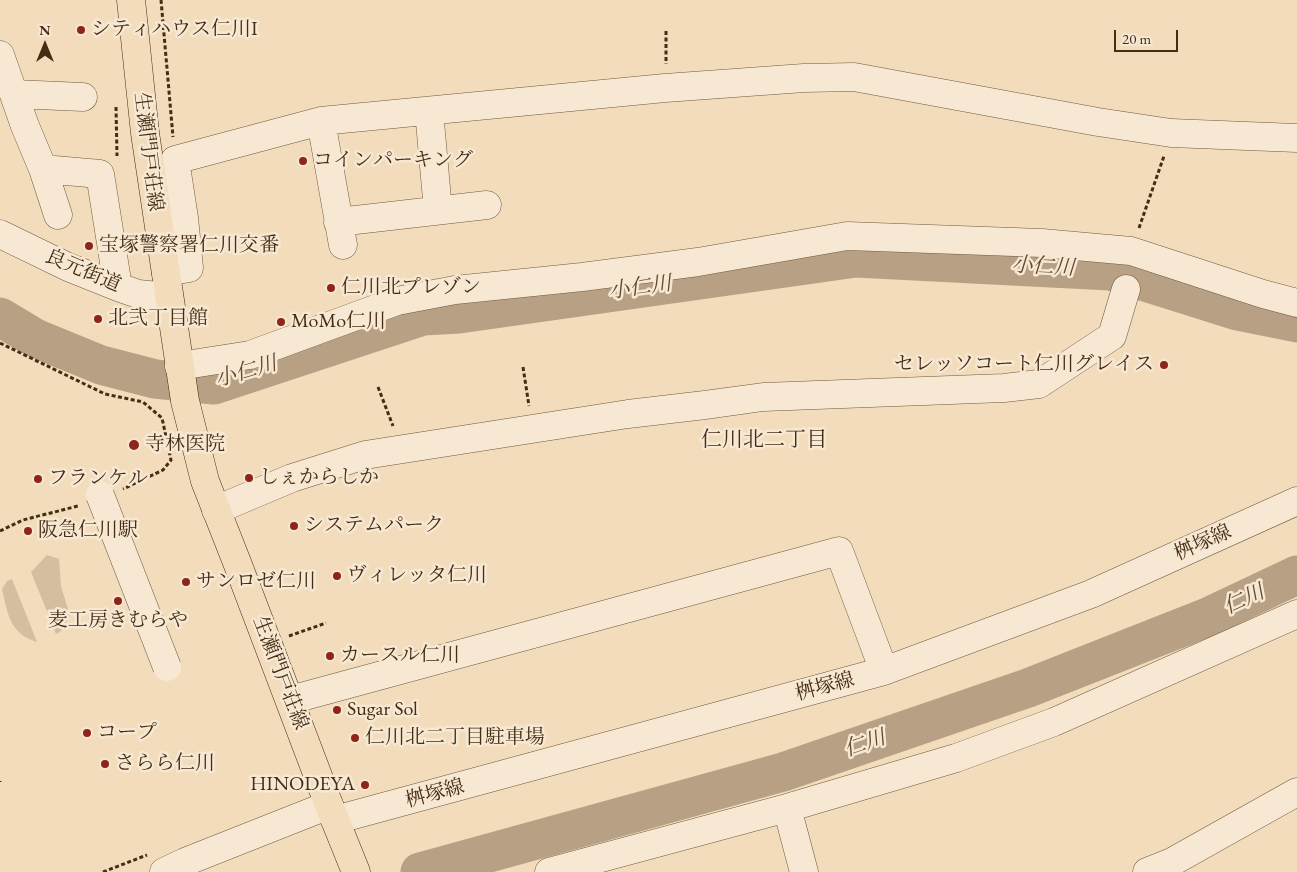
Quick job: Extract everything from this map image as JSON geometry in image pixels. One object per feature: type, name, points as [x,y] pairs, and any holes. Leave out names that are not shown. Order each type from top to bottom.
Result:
[{"type":"main road","name":"生瀬門戸荘線","points":[[131,0],[145,133],[179,366],[185,401],[205,481],[356,872]]},
{"type":"street","points":[[0,55],[58,215]]},
{"type":"street","points":[[167,284],[188,268],[184,218],[175,160],[321,122],[665,88],[854,76],[1098,122],[1172,133],[1297,138]]},
{"type":"street","points":[[14,94],[83,99]]},
{"type":"street","points":[[429,111],[438,210]]},
{"type":"street","points":[[321,122],[340,234],[438,210],[487,205]]},
{"type":"street","points":[[42,169],[100,174],[118,287]]},
{"type":"street","name":"良元街道","points":[[0,234],[68,267],[138,294],[167,284]]},
{"type":"street","points":[[179,366],[250,355],[397,301],[455,290],[582,277],[698,262],[847,236],[1042,243],[1131,251],[1263,294],[1297,302]]},
{"type":"street","points":[[216,510],[292,478],[366,455],[628,414],[706,406],[763,397],[1004,388],[1039,384],[1112,336],[1126,289]]},
{"type":"street","points":[[102,496],[167,667]]},
{"type":"street","name":"桝塚線","points":[[164,872],[185,862],[334,818],[884,670],[1091,594],[1297,501]]},
{"type":"street","points":[[290,700],[838,551],[884,670]]},
{"type":"street","points":[[550,872],[787,808],[956,758],[1054,722],[1297,614]]},
{"type":"street","points":[[1147,872],[1172,862],[1297,792]]},
{"type":"street","points":[[787,808],[804,872]]},
{"type":"path","points":[[162,0],[175,160]]},
{"type":"path","points":[[666,31],[666,65]]},
{"type":"path","points":[[1140,225],[1164,154]]},
{"type":"path","points":[[0,343],[105,394],[143,402],[162,418],[171,460],[163,470],[102,496],[23,520],[0,531]]},
{"type":"path","points":[[523,367],[532,429]]},
{"type":"path","points":[[378,386],[402,450]]},
{"type":"path","points":[[289,637],[326,623]]},
{"type":"shaded area","points":[[47,555],[59,559],[61,586],[70,616],[61,631],[56,634],[31,572]]},
{"type":"shaded area","points":[[12,579],[37,642],[15,628],[8,614],[2,589],[7,581]]},
{"type":"waterway","name":"小仁川","points":[[0,317],[35,338],[101,365],[155,379],[214,385],[423,316],[459,314],[856,258],[1110,271],[1237,311],[1297,323]]},
{"type":"waterway","name":"仁川","points":[[420,872],[783,772],[1028,688],[1208,617],[1297,575]]},
{"type":"place","name":"シティハウス仁川I","points":[[81,30]]},
{"type":"place","name":"コインパーキング","points":[[303,161]]},
{"type":"place","name":"宝塚警察署仁川交番","points":[[89,246]]},
{"type":"place","name":"仁川北プレゾン","points":[[331,288]]},
{"type":"place","name":"北弐丁目館","points":[[98,319]]},
{"type":"place","name":"MoMo仁川","points":[[281,322]]},
{"type":"place","name":"セレッソコート仁川グレイス","points":[[1164,365]]},
{"type":"place","name":"寺林医院","points":[[134,445]]},
{"type":"place","name":"しぇからしか","points":[[249,478]]},
{"type":"place","name":"フランケル","points":[[38,479]]},
{"type":"place","name":"システムパーク","points":[[294,526]]},
{"type":"place","name":"阪急仁川駅","points":[[28,531]]},
{"type":"place","name":"ヴィレッタ仁川","points":[[337,576]]},
{"type":"place","name":"サンロゼ仁川","points":[[186,582]]},
{"type":"place","name":"麦工房きむらや","points":[[118,601]]},
{"type":"place","name":"カースル仁川","points":[[330,656]]},
{"type":"place","name":"Sugar Sol","points":[[337,710]]},
{"type":"place","name":"コープ","points":[[87,733]]},
{"type":"place","name":"仁川北二丁目駐車場","points":[[355,738]]},
{"type":"place","name":"さらら仁川","points":[[105,764]]},
{"type":"place","name":"HINODEYA","points":[[365,785]]},
{"type":"district","name":"仁川北二丁目","points":[[764,440]]}]
